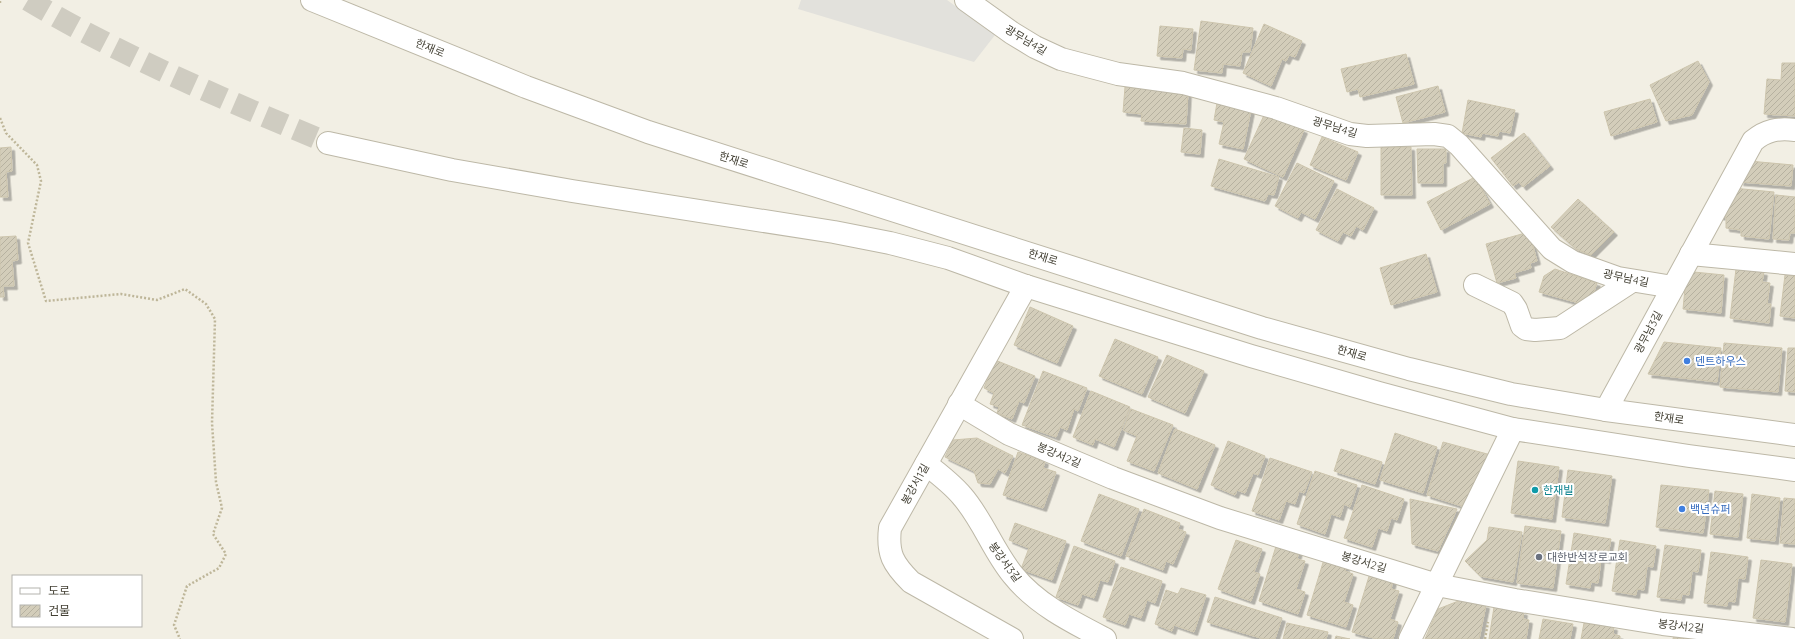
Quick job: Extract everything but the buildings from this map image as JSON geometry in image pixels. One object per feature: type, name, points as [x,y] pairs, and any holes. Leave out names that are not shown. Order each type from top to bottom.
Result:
[{"type":"street","name":"한재로","points":[[312,0],[526,87],[648,132],[1262,328],[1409,369],[1512,394],[1606,410],[1795,436]]},
{"type":"street","name":"광무남4길","points":[[966,0],[1018,36],[1061,59],[1118,74],[1183,83],[1276,108],[1350,134],[1367,136],[1434,134],[1448,136],[1459,145],[1552,249],[1573,262],[1594,271],[1632,281],[1673,287]]},
{"type":"street","name":"광무남3길","points":[[1606,410],[1752,140],[1772,130],[1795,130]]},
{"type":"street","points":[[328,144],[452,170],[572,191],[834,232],[890,243],[948,258],[1026,286],[1349,384],[1513,429],[1681,455],[1795,470]]},
{"type":"street","points":[[1691,254],[1795,264]]},
{"type":"street","points":[[1475,285],[1512,303],[1516,309],[1522,326],[1526,329],[1535,330],[1560,328],[1632,281]]},
{"type":"street","name":"봉강서1길","points":[[1012,639],[911,582],[898,569],[891,554],[889,540],[890,528],[1026,286]]},
{"type":"street","name":"봉강서2길","points":[[959,404],[1009,434],[1113,478],[1220,518],[1437,585],[1515,600],[1663,624],[1792,639]]},
{"type":"street","points":[[1410,639],[1513,429]]},
{"type":"street","name":"봉강서3길","points":[[926,464],[947,480],[963,497],[980,522],[995,550],[1026,590],[1066,618],[1105,639]]},
{"type":"path","points":[[0,118],[6,133],[37,165],[41,181],[28,243],[46,301],[122,294],[157,300],[185,289],[206,304],[215,319],[212,423],[216,482],[222,508],[213,534],[226,554],[219,568],[187,586],[174,626],[180,639]]},
{"type":"shaded area","points":[[801,0],[947,0],[995,35],[974,62],[798,9]]},
{"type":"tunnel","points":[[28,0],[64,21],[175,77],[328,143]]},
{"type":"place","name":"덴트하우스","points":[[1687,361]]},
{"type":"place","name":"한재빌","points":[[1535,490]]},
{"type":"place","name":"백년슈퍼","points":[[1682,509]]},
{"type":"place","name":"대한반석장로교회","points":[[1539,557]]}]
